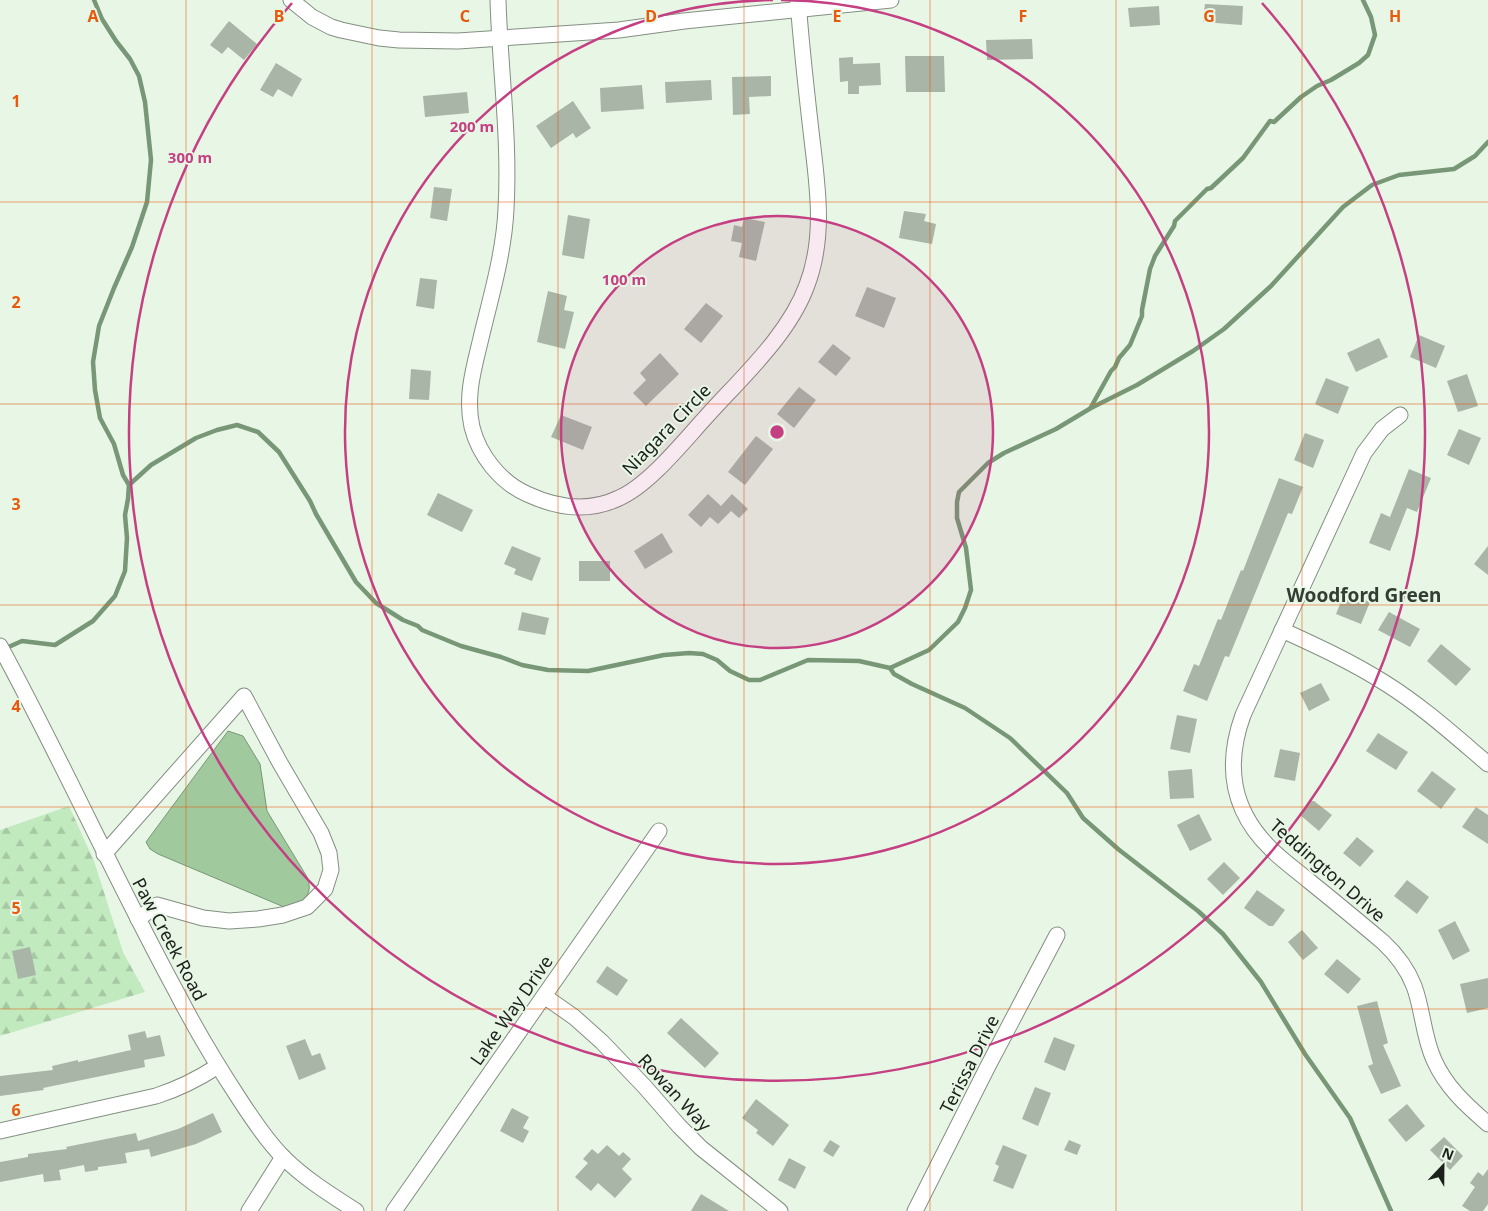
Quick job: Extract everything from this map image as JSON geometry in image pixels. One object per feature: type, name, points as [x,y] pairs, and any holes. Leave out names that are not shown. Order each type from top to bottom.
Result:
[{"type":"street","points":[[291,0],[312,16],[331,27],[378,38],[399,40],[499,39],[619,30],[799,5],[891,0]]},
{"type":"street","name":"Niagara Circle","points":[[498,0],[507,156],[506,211],[499,263],[470,386],[470,409],[473,428],[481,448],[497,473],[524,493],[549,504],[569,508],[599,506],[626,495],[642,483],[668,458],[764,352],[784,327],[804,292],[815,259],[819,232],[818,199],[799,5]]},
{"type":"street","name":"Teddington Drive","points":[[1400,415],[1382,429],[1364,453],[1243,715],[1237,731],[1233,752],[1233,773],[1240,804],[1250,823],[1271,849],[1383,942],[1405,967],[1414,986],[1427,1040],[1434,1059],[1451,1089],[1488,1124]]},
{"type":"street","points":[[1282,630],[1344,659],[1386,683],[1421,708],[1488,764]]},
{"type":"street","name":"Paw Creek Road","points":[[0,646],[104,854],[218,1066],[251,1116],[282,1156],[322,1189],[356,1211]]},
{"type":"street","points":[[104,854],[244,696],[321,833],[329,853],[331,870],[325,889],[307,907],[258,919],[228,921],[203,918],[157,905],[138,919]]},
{"type":"street","name":"Lake Way Drive","points":[[394,1211],[658,831]]},
{"type":"street","name":"Terissa Drive","points":[[915,1211],[1057,934]]},
{"type":"street","name":"Rowan Way","points":[[544,996],[574,1017],[602,1042],[701,1148],[780,1211]]},
{"type":"street","points":[[0,1131],[156,1096],[197,1079],[218,1066]]},
{"type":"street","points":[[249,1211],[282,1156]]},
{"type":"green space","points":[[69,806],[94,861],[123,952],[145,992],[0,1036],[0,830]]},
{"type":"shaded area","points":[[228,731],[243,736],[260,764],[267,811],[309,882],[308,894],[296,907],[284,907],[158,854],[150,849],[146,842]]},
{"type":"building","points":[[1205,4],[1243,6],[1242,25],[1203,22]]},
{"type":"building","points":[[1159,6],[1160,25],[1130,27],[1128,8]]},
{"type":"building","points":[[229,21],[257,44],[244,60],[228,47],[222,54],[210,45]]},
{"type":"building","points":[[1032,39],[1033,59],[987,60],[986,40]]},
{"type":"building","points":[[905,56],[944,56],[945,92],[906,92]]},
{"type":"building","points":[[853,57],[853,64],[880,63],[881,85],[859,86],[859,94],[848,94],[848,81],[840,82],[839,58]]},
{"type":"building","points":[[276,63],[302,79],[292,97],[278,89],[273,97],[260,90]]},
{"type":"building","points":[[771,76],[771,96],[749,97],[750,114],[733,115],[732,77]]},
{"type":"building","points":[[711,80],[712,100],[666,103],[665,82]]},
{"type":"building","points":[[642,85],[644,109],[601,112],[600,88]]},
{"type":"building","points":[[467,92],[469,113],[425,117],[423,96]]},
{"type":"building","points":[[573,101],[591,128],[576,138],[573,133],[551,148],[536,126]]},
{"type":"building","points":[[434,187],[452,189],[447,221],[430,218]]},
{"type":"building","points":[[904,211],[926,214],[924,221],[936,224],[932,244],[899,238]]},
{"type":"building","points":[[568,215],[590,219],[584,259],[562,255]]},
{"type":"building","points":[[744,218],[765,222],[756,261],[739,257],[742,243],[731,241],[734,225],[742,227]]},
{"type":"building","points":[[420,278],[437,280],[434,309],[416,306]]},
{"type":"building","points":[[867,287],[896,298],[884,328],[855,316]]},
{"type":"building","points":[[548,291],[567,296],[564,310],[574,312],[565,349],[537,342]]},
{"type":"building","points":[[706,303],[723,316],[701,343],[684,329]]},
{"type":"building","points":[[1419,335],[1445,346],[1436,368],[1410,357]]},
{"type":"building","points":[[1379,338],[1388,357],[1356,372],[1347,353]]},
{"type":"building","points":[[833,344],[851,358],[836,376],[818,362]]},
{"type":"building","points":[[660,353],[679,374],[646,406],[633,393],[646,380],[640,373]]},
{"type":"building","points":[[411,369],[431,371],[429,400],[409,399]]},
{"type":"building","points":[[1467,374],[1478,406],[1458,412],[1447,381]]},
{"type":"building","points":[[1326,378],[1349,387],[1338,414],[1315,404]]},
{"type":"building","points":[[799,387],[816,400],[794,428],[777,414]]},
{"type":"building","points":[[561,415],[592,427],[583,450],[551,437]]},
{"type":"building","points":[[1459,429],[1481,438],[1469,465],[1447,455]]},
{"type":"building","points":[[1305,433],[1324,440],[1313,468],[1294,460]]},
{"type":"building","points":[[756,436],[773,449],[745,485],[728,472]]},
{"type":"building","points":[[1409,469],[1431,478],[1417,512],[1407,508],[1390,551],[1369,543],[1381,513],[1390,517]]},
{"type":"building","points":[[1279,478],[1303,487],[1292,514],[1288,513],[1229,657],[1225,656],[1207,701],[1183,691],[1194,664],[1199,666],[1218,619],[1221,620],[1241,570],[1243,571]]},
{"type":"building","points":[[438,493],[473,510],[462,532],[427,515]]},
{"type":"building","points":[[708,494],[721,506],[732,494],[748,509],[739,518],[731,511],[718,524],[710,517],[701,527],[688,515]]},
{"type":"building","points":[[662,533],[673,552],[645,569],[634,551]]},
{"type":"building","points":[[512,546],[541,558],[532,581],[514,574],[516,569],[504,564]]},
{"type":"building","points":[[1488,546],[1488,575],[1474,564]]},
{"type":"building","points":[[579,561],[610,561],[610,581],[579,581]]},
{"type":"building","points":[[1345,592],[1370,602],[1361,624],[1336,614]]},
{"type":"building","points":[[522,612],[549,618],[545,635],[518,630]]},
{"type":"building","points":[[1389,612],[1420,629],[1410,647],[1378,630]]},
{"type":"building","points":[[1441,644],[1471,669],[1456,686],[1427,661]]},
{"type":"building","points":[[1321,683],[1330,700],[1309,711],[1300,693]]},
{"type":"building","points":[[1177,715],[1197,719],[1190,753],[1170,749]]},
{"type":"building","points":[[1378,733],[1408,752],[1396,770],[1366,751]]},
{"type":"building","points":[[1280,749],[1300,753],[1295,781],[1274,777]]},
{"type":"building","points":[[1192,769],[1194,798],[1170,799],[1168,771]]},
{"type":"building","points":[[1432,771],[1456,789],[1441,809],[1417,791]]},
{"type":"building","points":[[1310,801],[1314,801],[1332,815],[1319,831],[1299,814]]},
{"type":"building","points":[[1476,807],[1488,815],[1488,844],[1462,827]]},
{"type":"building","points":[[1199,814],[1212,840],[1190,851],[1177,825]]},
{"type":"building","points":[[1357,837],[1374,851],[1360,867],[1343,853]]},
{"type":"building","points":[[1224,862],[1240,878],[1223,895],[1207,879]]},
{"type":"building","points":[[1407,880],[1429,897],[1417,914],[1394,896]]},
{"type":"building","points":[[1257,890],[1285,910],[1273,926],[1269,926],[1244,908]]},
{"type":"building","points":[[1455,921],[1470,951],[1453,960],[1438,930]]},
{"type":"building","points":[[1302,930],[1318,948],[1303,960],[1288,942]]},
{"type":"building","points":[[30,947],[36,975],[18,979],[12,951]]},
{"type":"building","points":[[1337,959],[1361,979],[1348,994],[1324,974]]},
{"type":"building","points":[[607,966],[628,980],[617,996],[596,982]]},
{"type":"building","points":[[1488,978],[1488,1008],[1467,1013],[1460,984]]},
{"type":"building","points":[[1377,1001],[1388,1043],[1383,1045],[1401,1086],[1381,1094],[1368,1066],[1373,1064],[1357,1006]]},
{"type":"building","points":[[681,1018],[719,1053],[705,1068],[667,1033]]},
{"type":"building","points":[[145,1031],[147,1038],[160,1035],[165,1056],[144,1060],[145,1067],[43,1088],[44,1090],[0,1096],[0,1076],[53,1070],[52,1066],[131,1050],[128,1035]]},
{"type":"building","points":[[1054,1037],[1075,1045],[1065,1071],[1044,1062]]},
{"type":"building","points":[[305,1039],[312,1056],[320,1053],[326,1069],[299,1080],[286,1046]]},
{"type":"building","points":[[1035,1087],[1051,1093],[1038,1126],[1022,1119]]},
{"type":"building","points":[[756,1099],[789,1125],[773,1146],[756,1133],[758,1130],[742,1118]]},
{"type":"building","points":[[1407,1104],[1425,1126],[1406,1142],[1388,1120]]},
{"type":"building","points":[[512,1108],[529,1117],[523,1128],[529,1131],[523,1143],[500,1131]]},
{"type":"building","points":[[213,1113],[222,1132],[196,1144],[151,1157],[149,1149],[125,1153],[127,1163],[98,1167],[98,1170],[85,1172],[84,1165],[59,1170],[61,1180],[44,1182],[43,1174],[0,1182],[0,1162],[28,1157],[28,1154],[67,1149],[66,1147],[136,1133],[138,1141],[178,1129]]},
{"type":"building","points":[[1444,1137],[1463,1156],[1450,1170],[1430,1150]]},
{"type":"building","points":[[830,1140],[840,1146],[833,1157],[823,1151]]},
{"type":"building","points":[[1069,1140],[1081,1145],[1077,1155],[1064,1150]]},
{"type":"building","points":[[607,1145],[619,1156],[623,1152],[631,1159],[622,1169],[632,1179],[615,1198],[598,1183],[591,1191],[575,1177],[588,1163],[583,1159],[592,1149],[598,1154]]},
{"type":"building","points":[[1003,1145],[1027,1155],[1013,1189],[993,1181],[999,1166],[995,1164]]},
{"type":"building","points":[[789,1158],[806,1167],[795,1189],[778,1180]]},
{"type":"building","points":[[1488,1169],[1488,1204],[1483,1211],[1470,1211],[1462,1206],[1475,1187],[1470,1183],[1478,1172],[1483,1176]]},
{"type":"building","points":[[701,1194],[729,1211],[691,1211]]},
{"type":"waterway","points":[[4,649],[22,641],[55,645],[93,621],[115,596],[125,571],[127,538],[125,515],[129,485],[123,475],[114,444],[100,418],[93,362],[99,326],[132,247],[147,202],[151,160],[145,102],[139,76],[130,59],[102,19],[94,0]]},
{"type":"waterway","points":[[1091,407],[1119,358],[1130,345],[1142,316],[1150,269],[1155,256],[1174,226],[1175,221],[1207,189],[1211,188],[1243,158],[1270,121],[1274,122],[1301,97],[1359,63],[1368,55],[1375,35],[1371,17],[1363,0]]},
{"type":"waterway","points":[[129,485],[151,465],[196,438],[237,425],[258,432],[279,452],[310,501],[356,582],[376,603],[422,630],[461,646],[522,665],[548,670],[588,671],[664,655],[689,653],[703,654],[717,660],[730,671],[749,680],[760,680],[808,660],[859,661],[890,668],[929,650],[958,622],[965,608],[971,590],[966,548],[957,518],[957,502],[959,492],[988,463],[1137,385],[1193,351],[1224,329],[1271,286],[1343,207],[1372,185],[1399,175],[1454,169],[1475,156],[1488,142]]},
{"type":"waterway","points":[[890,668],[894,674],[912,684],[965,708],[1010,738],[1067,793],[1083,818],[1118,849],[1198,911],[1223,934],[1261,982],[1305,1054],[1350,1118],[1391,1211]]},
{"type":"district","name":"Woodford Green","points":[[1364,595]]}]
